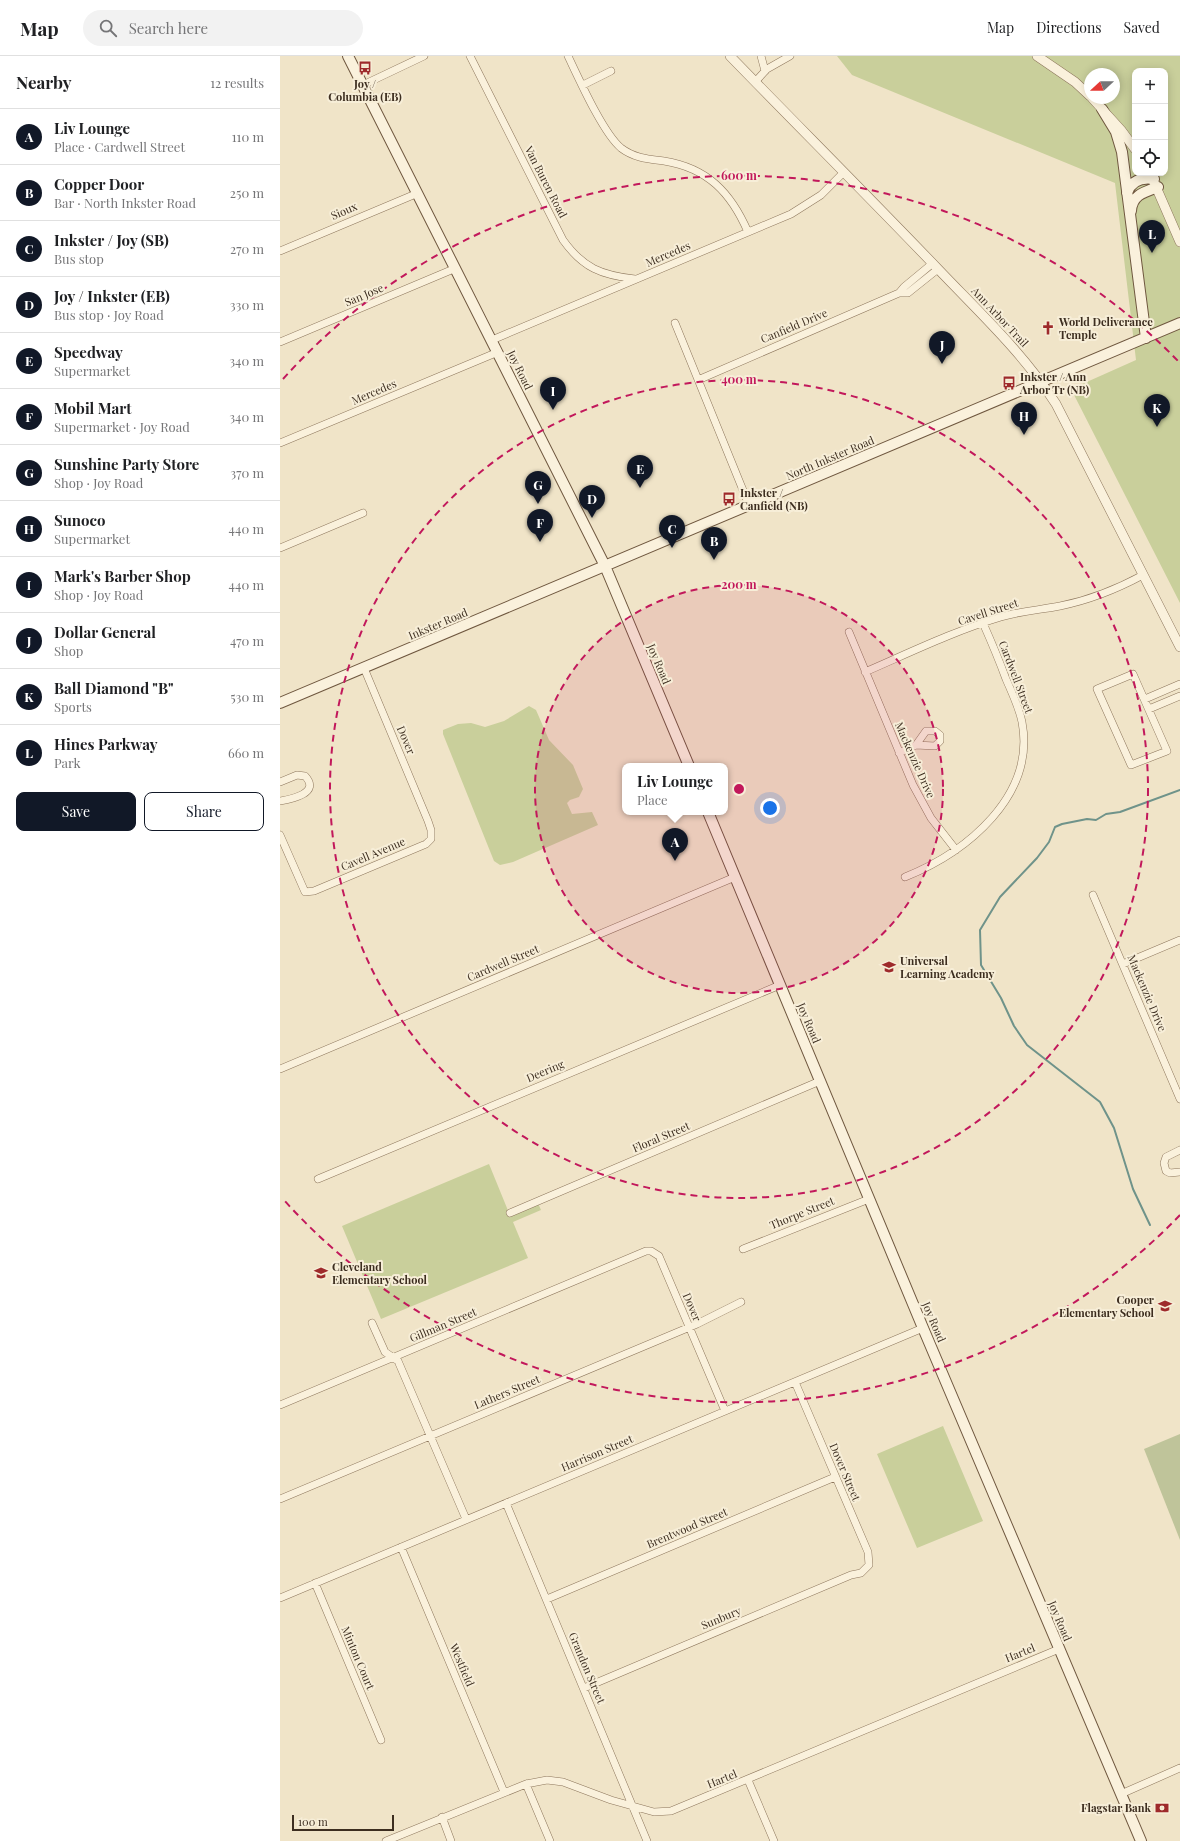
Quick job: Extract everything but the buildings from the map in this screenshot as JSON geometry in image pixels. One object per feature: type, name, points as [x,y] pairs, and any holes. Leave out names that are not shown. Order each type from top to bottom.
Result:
[{"type":"main road","name":"Joy Road","points":[[348,56],[605,566],[688,763]]},
{"type":"main road","points":[[1102,109],[1113,124],[1120,142],[1146,338]]},
{"type":"main road","points":[[1127,193],[1131,184],[1135,181],[1143,179],[1154,180]]},
{"type":"main road","points":[[1130,217],[1131,207],[1135,198],[1154,180]]},
{"type":"main road","points":[[1042,381],[1180,323]]},
{"type":"main road","name":"North Inkster Road","points":[[605,566],[1042,381]]},
{"type":"main road","name":"Inkster Road","points":[[280,703],[605,566]]},
{"type":"main road","name":"Joy Road","points":[[709,815],[923,1328],[1141,1841]]},
{"type":"street","points":[[363,85],[424,56]]},
{"type":"street","name":"Van Buren Road","points":[[470,56],[568,248],[591,268],[610,276],[636,279]]},
{"type":"street","points":[[568,56],[608,134],[620,147],[636,157],[679,164],[707,177],[732,200],[741,214],[748,232]]},
{"type":"street","name":"Ann Arbor Trail","points":[[730,56],[987,320],[1042,381],[1056,404],[1180,647]]},
{"type":"street","points":[[761,56],[766,71]]},
{"type":"street","points":[[755,82],[766,71],[790,56]]},
{"type":"street","points":[[1037,56],[1075,82],[1084,90]]},
{"type":"street","points":[[583,85],[611,71]]},
{"type":"street","points":[[1097,104],[1132,145]]},
{"type":"street","name":"Mercedes","points":[[492,340],[806,206],[821,195],[844,172]]},
{"type":"street","points":[[1154,180],[1180,242]]},
{"type":"street","name":"Sioux","points":[[280,251],[418,193]]},
{"type":"street","name":"Canfield Drive","points":[[698,380],[899,293],[904,287],[935,266]]},
{"type":"street","name":"San Jose","points":[[280,342],[456,268]]},
{"type":"street","points":[[675,324],[749,505]]},
{"type":"street","name":"Mercedes","points":[[280,443],[498,352]]},
{"type":"street","points":[[280,548],[363,513]]},
{"type":"street","name":"Cavell Street","points":[[865,672],[983,623],[1016,612],[1061,606],[1088,599],[1143,575]]},
{"type":"street","name":"Cardwell Street","points":[[905,877],[931,866],[956,850],[980,830],[1004,803],[1016,779],[1023,751],[1023,732],[1019,710],[983,623]]},
{"type":"street","name":"Mackenzie Drive","points":[[849,632],[899,753],[924,806],[939,829],[956,850]]},
{"type":"street","name":"Dover","points":[[364,668],[428,821]]},
{"type":"street","points":[[1133,674],[1149,709],[1167,750],[1131,765],[1097,689],[1133,674]]},
{"type":"street","points":[[1145,699],[1180,684]]},
{"type":"street","points":[[1149,709],[1180,696]]},
{"type":"street","points":[[899,753],[916,745]]},
{"type":"street","points":[[280,782],[299,774],[305,776],[309,784],[308,790],[305,794],[280,802]]},
{"type":"street","name":"Cavell Avenue","points":[[280,835],[305,892],[314,891],[426,844],[431,839],[432,833],[428,821]]},
{"type":"street","name":"Cardwell Street","points":[[280,1069],[735,877]]},
{"type":"street","name":"Mackenzie Drive","points":[[1093,895],[1178,1091],[1180,1099]]},
{"type":"street","points":[[1123,964],[1180,940]]},
{"type":"street","name":"Deering","points":[[318,1179],[763,990],[780,985]]},
{"type":"street","name":"Floral Street","points":[[510,1213],[820,1081]]},
{"type":"street","points":[[1180,1150],[1166,1157],[1164,1164],[1166,1170],[1170,1173],[1180,1172]]},
{"type":"street","name":"Thorpe Street","points":[[743,1249],[869,1199]]},
{"type":"street","name":"Dover","points":[[614,1265],[646,1251],[655,1252],[659,1256],[724,1411]]},
{"type":"street","name":"Gillman Street","points":[[280,1405],[614,1265]]},
{"type":"street","name":"Lathers Street","points":[[280,1499],[689,1327],[741,1302]]},
{"type":"street","points":[[372,1323],[385,1352],[398,1361],[466,1520]]},
{"type":"street","name":"Harrison Street","points":[[280,1598],[923,1328]]},
{"type":"street","name":"Dover Street","points":[[795,1382],[868,1552],[869,1565],[866,1569]]},
{"type":"street","name":"Brentwood Street","points":[[547,1599],[835,1477]]},
{"type":"street","name":"Grandon Street","points":[[506,1503],[647,1841]]},
{"type":"street","name":"Westfield","points":[[401,1547],[504,1792]]},
{"type":"street","name":"Sunbury","points":[[584,1688],[851,1575],[861,1573],[866,1569]]},
{"type":"street","name":"Minton Court","points":[[315,1584],[380,1740]]},
{"type":"street","name":"Hartel","points":[[386,1841],[504,1792],[526,1784],[547,1780],[563,1782],[610,1800],[654,1812],[671,1811],[1059,1649]]},
{"type":"street","points":[[1121,1794],[1180,1768]]},
{"type":"street","points":[[748,1780],[774,1841]]},
{"type":"street","points":[[526,1784],[550,1841]]},
{"type":"street","points":[[442,1817],[452,1841]]},
{"type":"green space","points":[[837,56],[1180,56],[1180,603],[1071,389],[1136,360],[1115,183],[852,75]]},
{"type":"green space","points":[[529,706],[536,710],[549,740],[573,765],[583,789],[579,797],[570,800],[567,803],[572,814],[592,812],[598,825],[513,862],[500,865],[494,861],[443,734],[443,730],[458,724],[471,723],[485,727],[504,721]]},
{"type":"green space","points":[[489,1164],[509,1213],[537,1201],[541,1210],[513,1222],[528,1258],[381,1319],[342,1226]]},
{"type":"green space","points":[[943,1426],[983,1521],[917,1548],[877,1454]]},
{"type":"green space","points":[[1180,1434],[1180,1540],[1144,1449]]},
{"type":"waterway","points":[[1150,1225],[1133,1189],[1114,1128],[1100,1102],[1027,1045],[1014,1026],[1001,998],[981,965],[980,930],[1000,897],[1037,858],[1049,842],[1055,827],[1062,824],[1087,819],[1096,820],[1106,814],[1120,812],[1180,790]]},
{"type":"place","name":"Joy / Columbia (EB)","points":[[365,68]]},
{"type":"place","name":"Hines Parkway","points":[[1152,253]]},
{"type":"place","name":"World Deliverance Temple","points":[[1048,328]]},
{"type":"place","name":"Dollar General","points":[[942,364]]},
{"type":"place","name":"Inkster / Ann Arbor Tr (NB)","points":[[1009,383]]},
{"type":"place","name":"Mark's Barber Shop","points":[[553,410]]},
{"type":"place","name":"Ball Diamond \"B\"","points":[[1157,427]]},
{"type":"place","name":"Sunoco","points":[[1024,435]]},
{"type":"place","name":"Speedway","points":[[640,488]]},
{"type":"place","name":"Inkster / Canfield (NB)","points":[[729,499]]},
{"type":"place","name":"Sunshine Party Store","points":[[538,504]]},
{"type":"place","name":"Joy / Inkster (EB)","points":[[592,518]]},
{"type":"place","name":"Mobil Mart","points":[[540,542]]},
{"type":"place","name":"Inkster / Joy (SB)","points":[[672,548]]},
{"type":"place","name":"Copper Door","points":[[714,560]]},
{"type":"place","name":"Liv Lounge","points":[[675,861]]},
{"type":"place","name":"Universal Learning Academy","points":[[889,967]]},
{"type":"place","name":"Cleveland Elementary School","points":[[321,1273]]},
{"type":"place","name":"Cooper Elementary School","points":[[1165,1306]]},
{"type":"place","name":"Flagstar Bank","points":[[1162,1808]]}]
